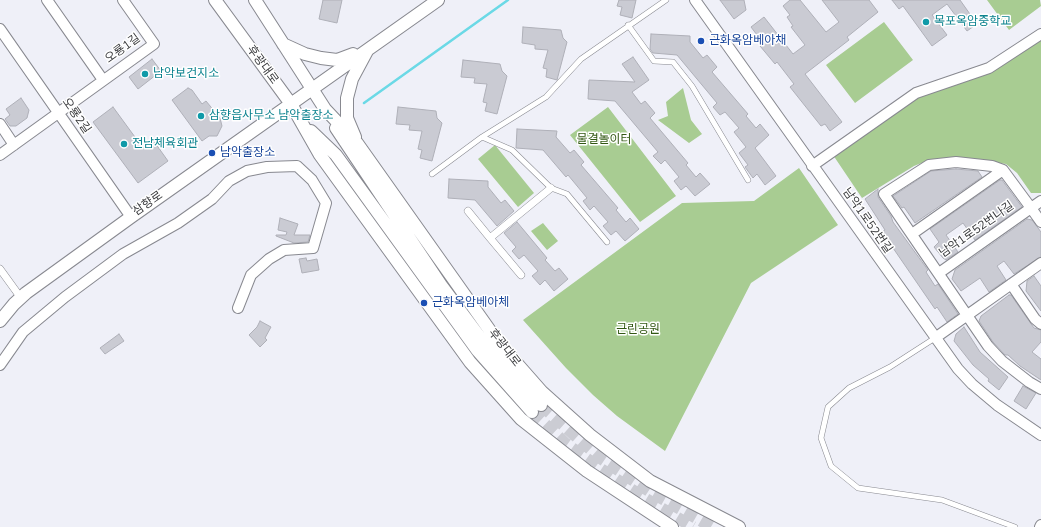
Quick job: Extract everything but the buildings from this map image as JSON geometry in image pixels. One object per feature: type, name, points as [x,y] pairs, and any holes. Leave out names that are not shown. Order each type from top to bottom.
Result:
[{"type":"street","name":"오룡1길","points":[[47,0],[104,80]]},
{"type":"street","name":"오룡1길","points":[[0,155],[154,44],[123,0]]},
{"type":"street","name":"후광대로","points":[[255,0],[283,44],[307,92],[357,143],[498,342],[542,392],[590,435],[650,481],[739,527]]},
{"type":"street","name":"삼향로","points":[[0,321],[20,298],[131,217],[438,0]]},
{"type":"street","name":"남악1로52번길","points":[[695,0],[958,369],[972,384],[998,405],[1041,435]]},
{"type":"street","name":"후광대로","points":[[217,2],[291,104],[320,155],[427,305],[470,362],[521,419],[587,471],[672,527]]},
{"type":"street","name":"오룡2길","points":[[0,30],[131,217]]},
{"type":"street","points":[[812,166],[916,93],[989,68],[1041,34]]},
{"type":"street","points":[[283,44],[304,54],[337,60],[368,49]]},
{"type":"street","points":[[357,143],[347,118],[347,98],[352,79],[368,49]]},
{"type":"street","name":"후광대로","points":[[303,124],[336,155],[477,350],[536,408],[485,344],[441,285],[347,148],[325,109]]},
{"type":"street","points":[[0,124],[14,145]]},
{"type":"street","points":[[1003,170],[992,166],[956,162],[935,163],[923,168],[884,194],[988,346],[1002,361],[1029,382],[1041,389]]},
{"type":"street","points":[[0,365],[23,332],[65,296],[123,254],[178,223],[212,199],[229,181],[247,170],[266,167],[297,166],[312,180],[326,203],[313,248],[284,250],[269,259],[251,275],[238,308]]},
{"type":"street","points":[[912,234],[1003,170]]},
{"type":"street","name":"남악1로52번나길","points":[[1003,170],[1031,208]]},
{"type":"street","points":[[490,238],[551,188]]},
{"type":"street","name":"남악1로52번나길","points":[[939,273],[1041,201]]},
{"type":"street","points":[[1031,208],[1041,222]]},
{"type":"street","points":[[468,210],[521,275]]},
{"type":"street","points":[[935,338],[1041,263]]},
{"type":"street","points":[[0,269],[20,298]]},
{"type":"street","points":[[1012,284],[1035,319],[1041,324]]},
{"type":"lane","points":[[432,174],[482,137],[546,97],[581,59],[666,0]]},
{"type":"lane","points":[[628,25],[654,61],[673,62],[692,86],[748,180]]},
{"type":"lane","points":[[482,137],[512,150],[551,188],[567,194],[607,242]]},
{"type":"lane","points":[[935,338],[890,367],[849,388],[828,407],[821,438],[831,466],[858,488],[942,500],[1015,527]]},
{"type":"green space","points":[[987,0],[1040,0],[1041,6],[1009,30]]},
{"type":"green space","points":[[884,22],[913,60],[855,103],[826,65]]},
{"type":"green space","points":[[1041,40],[1041,193],[1031,193],[1017,173],[1006,164],[981,160],[952,158],[929,160],[914,166],[862,198],[833,155],[927,91],[996,68]]},
{"type":"green space","points":[[683,88],[691,120],[702,134],[689,143],[658,120],[668,116],[666,102]]},
{"type":"green space","name":"물결놀이터","points":[[608,107],[676,196],[640,222],[570,135]]},
{"type":"green space","points":[[495,145],[534,193],[518,207],[478,159]]},
{"type":"green space","name":"근린공원","points":[[799,168],[838,225],[751,283],[665,451],[617,416],[593,395],[566,368],[523,320],[682,203],[754,201]]},
{"type":"green space","points":[[543,223],[558,241],[547,250],[531,231]]},
{"type":"waterway","points":[[364,103],[508,0]]},
{"type":"tunnel","points":[[541,405],[599,457],[649,491],[712,527]]},
{"type":"tunnel","points":[[532,412],[565,443],[598,467],[641,496],[693,527]]},
{"type":"place","name":"목포옥암중학교","points":[[926,22]]},
{"type":"place","name":"근화옥암베아채","points":[[701,41]]},
{"type":"place","name":"남악보건지소","points":[[145,74]]},
{"type":"place","name":"삼향읍사무소 남악출장소","points":[[201,116]]},
{"type":"place","name":"전남체육회관","points":[[124,144]]},
{"type":"place","name":"남악출장소","points":[[212,153]]},
{"type":"place","name":"근화옥암베아체","points":[[424,303]]}]
